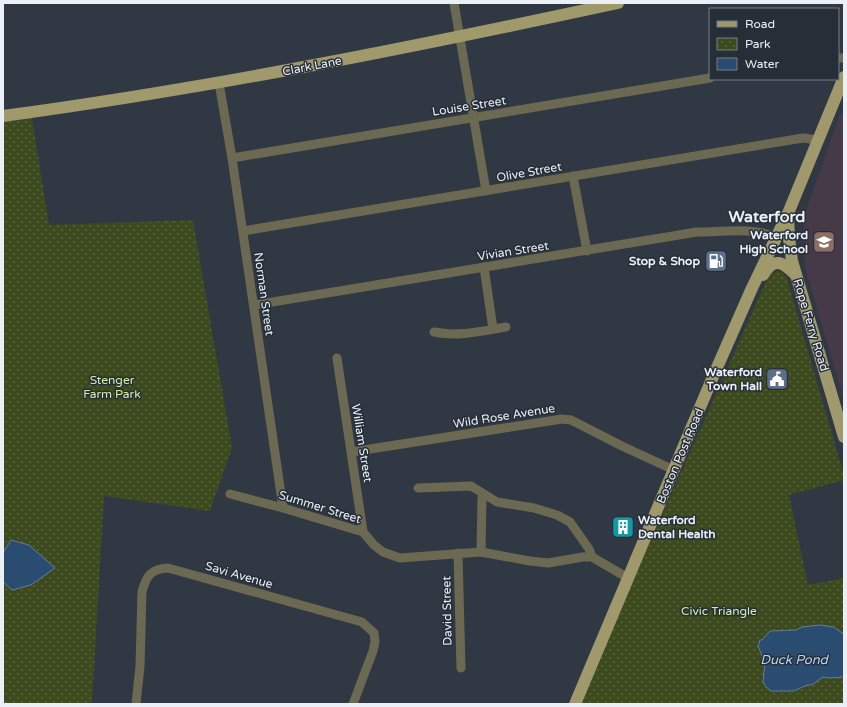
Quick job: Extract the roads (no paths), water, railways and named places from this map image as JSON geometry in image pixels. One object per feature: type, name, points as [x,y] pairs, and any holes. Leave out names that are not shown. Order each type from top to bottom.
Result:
[{"type":"main road","name":"Clark Lane","points":[[3,116],[219,83],[459,37],[618,3]]},
{"type":"main road","name":"Boston Post Road","points":[[575,704],[712,379],[752,288],[789,211],[844,77]]},
{"type":"main road","name":"Rope Ferry Road","points":[[789,211],[789,238],[792,261],[844,436]]},
{"type":"main road","points":[[752,288],[759,281],[768,266],[774,263],[787,266],[796,274]]},
{"type":"street","points":[[454,3],[486,191]]},
{"type":"street","name":"Louise Street","points":[[232,158],[709,78]]},
{"type":"street","name":"Norman Street","points":[[219,83],[243,230],[283,508]]},
{"type":"street","name":"Olive Street","points":[[243,230],[803,138],[818,140]]},
{"type":"street","points":[[573,176],[587,251]]},
{"type":"street","name":"Vivian Street","points":[[254,305],[697,232],[744,231],[766,233],[776,237]]},
{"type":"street","points":[[484,267],[493,329]]},
{"type":"street","points":[[434,332],[449,334],[506,327]]},
{"type":"street","name":"William Street","points":[[337,358],[363,532]]},
{"type":"street","name":"Wild Rose Avenue","points":[[351,452],[562,419],[572,420],[624,447],[674,470]]},
{"type":"street","points":[[418,488],[471,486],[476,488],[484,495],[503,504],[534,508],[563,517],[570,522],[589,549],[592,557],[628,578]]},
{"type":"street","name":"Summer Street","points":[[230,494],[363,532],[374,545],[383,552],[400,558],[481,552],[548,563],[583,557],[592,557]]},
{"type":"street","points":[[481,552],[482,498],[484,495]]},
{"type":"street","name":"David Street","points":[[458,553],[461,668]]},
{"type":"street","name":"Savi Avenue","points":[[136,704],[140,666],[142,592],[144,582],[152,572],[168,568],[362,622],[374,633],[375,642],[353,704]]},
{"type":"water","points":[[11,540],[29,545],[55,568],[31,585],[12,590],[3,582],[3,553]]},
{"type":"water","name":"Duck Pond","points":[[820,625],[833,627],[844,634],[844,677],[823,677],[812,685],[807,685],[794,691],[771,691],[766,687],[763,682],[765,663],[758,646],[760,640],[762,640],[770,631],[796,630],[802,627]]},
{"type":"place","name":"Waterford High School","points":[[824,242]]},
{"type":"place","name":"Stop & Shop","points":[[716,261]]},
{"type":"place","name":"Waterford Town Hall","points":[[777,379]]},
{"type":"place","name":"Waterford Dental Health","points":[[623,527]]},
{"type":"district","name":"Waterford","points":[[767,216]]},
{"type":"park label","name":"Stenger Farm Park","points":[[112,387]]},
{"type":"park label","name":"Civic Triangle","points":[[719,611]]}]
